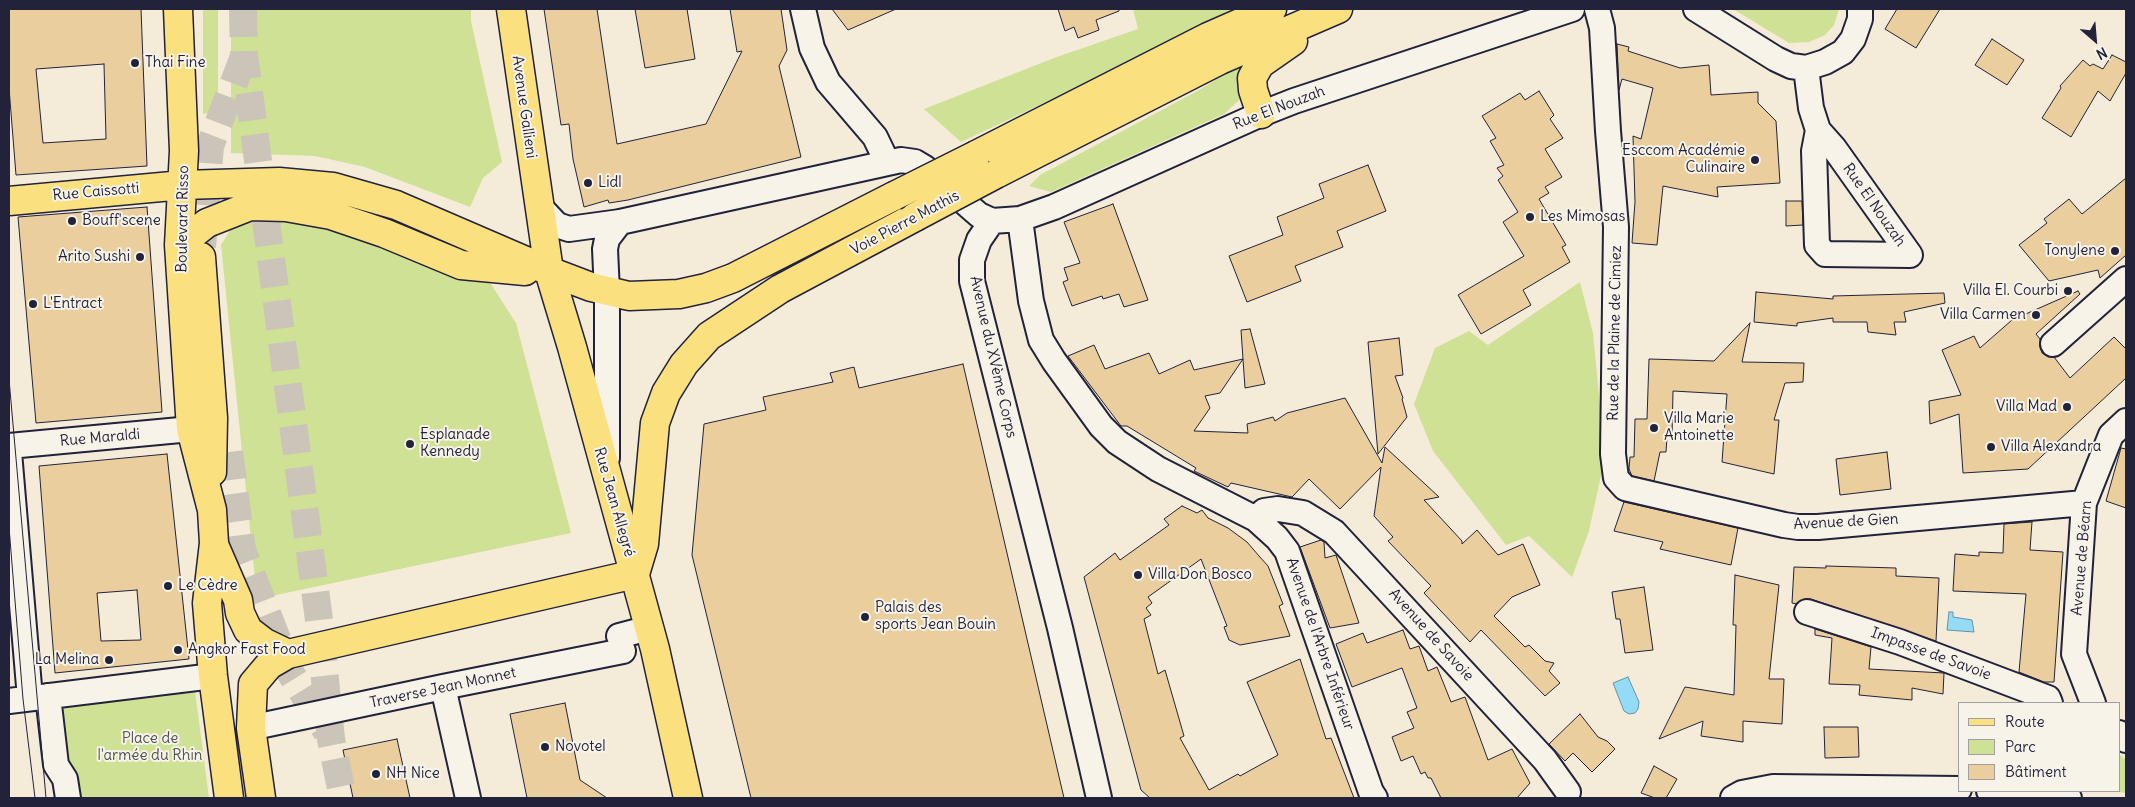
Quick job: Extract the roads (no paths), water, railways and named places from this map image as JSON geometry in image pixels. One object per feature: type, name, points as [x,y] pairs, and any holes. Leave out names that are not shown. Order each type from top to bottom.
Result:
[{"type":"main road","name":"Boulevard Risso","points":[[178,9],[184,152],[183,185],[190,251],[191,429],[212,510]]},
{"type":"main road","name":"Avenue Gallieni","points":[[511,9],[538,206]]},
{"type":"main road","name":"Voie Pierre Mathis","points":[[549,271],[608,292],[629,296],[679,294],[706,288],[741,274],[1208,37],[1272,9]]},
{"type":"main road","name":"Voie Pierre Mathis","points":[[635,574],[644,544],[655,423],[666,394],[684,364],[709,336],[780,289],[996,174],[1220,60],[1339,9]]},
{"type":"main road","points":[[1261,114],[1253,90],[1252,78],[1260,64],[1339,9]]},
{"type":"main road","name":"Rue Caissotti","points":[[9,200],[183,185],[280,182],[333,187],[396,205],[549,271]]},
{"type":"main road","points":[[229,798],[213,676],[208,603],[214,543],[212,510],[213,418],[190,251],[207,223],[250,206],[295,208],[331,215],[384,233],[461,265],[549,271]]},
{"type":"main road","name":"Rue Jean Allegré","points":[[538,206],[549,271],[655,649],[688,798]]},
{"type":"main road","points":[[229,452],[214,242],[219,226],[232,214]]},
{"type":"main road","points":[[214,543],[238,600],[240,613],[248,630],[265,643],[288,654]]},
{"type":"main road","points":[[261,798],[251,728],[253,684],[270,665],[288,654],[635,574]]},
{"type":"street","points":[[802,9],[812,48],[828,82],[875,137],[887,162]]},
{"type":"street","name":"Rue El Nouzah","points":[[992,221],[1020,219],[1054,207],[1261,114],[1356,80],[1572,9]]},
{"type":"street","name":"Rue de la Plaine de Cimiez","points":[[1597,9],[1602,28],[1616,227],[1613,454],[1616,478]]},
{"type":"street","points":[[1696,9],[1776,59],[1791,66],[1806,68],[1825,62],[1843,52],[1853,39],[1860,19],[1860,9]]},
{"type":"street","name":"Rue El Nouzah","points":[[1806,68],[1811,108],[1818,130],[1834,148],[1910,255],[1825,254],[1817,245],[1814,151],[1818,130]]},
{"type":"street","points":[[538,206],[558,225],[569,229],[620,222],[901,160],[914,162],[925,168],[968,208],[992,221]]},
{"type":"street","name":"Avenue de l'Arbre Inférieur","points":[[1020,219],[1031,302],[1041,340],[1101,426],[1117,442],[1158,469],[1256,519],[1277,538],[1290,558],[1371,792],[1376,798]]},
{"type":"street","name":"Avenue du XVème Corps","points":[[992,221],[979,240],[972,260],[972,281],[1060,628],[1099,798]]},
{"type":"street","points":[[607,479],[608,292],[605,249],[607,239],[620,222]]},
{"type":"street","points":[[2053,344],[2126,279]]},
{"type":"street","name":"Avenue de Béarn","points":[[2093,702],[2074,654],[2084,503],[2111,435],[2126,421]]},
{"type":"street","name":"Rue Maraldi","points":[[9,446],[191,429]]},
{"type":"street","points":[[9,452],[29,698],[56,765],[66,779],[68,798]]},
{"type":"street","name":"Avenue de Gien","points":[[1616,478],[1625,488],[1798,527],[1818,527],[2084,503]]},
{"type":"street","name":"Avenue de Savoie","points":[[1256,519],[1264,511],[1278,509],[1303,513],[1334,532],[1545,760],[1573,796]]},
{"type":"street","name":"Impasse de Savoie","points":[[1807,612],[1900,642],[2048,698],[2050,702]]},
{"type":"street","name":"Traverse Jean Monnet","points":[[264,725],[444,687],[626,640]]},
{"type":"street","points":[[29,698],[213,676]]},
{"type":"street","points":[[444,687],[468,798]]},
{"type":"street","points":[[1733,798],[1742,793],[1773,787],[1951,792]]},
{"type":"street","points":[[2010,792],[2055,794]]},
{"type":"water","points":[[1949,612],[1953,612],[1953,617],[1972,620],[1974,632],[1947,630]]},
{"type":"water","points":[[1628,677],[1639,702],[1635,713],[1629,714],[1624,711],[1613,683]]},
{"type":"tunnel","points":[[243,9],[244,55],[319,620],[331,739],[343,798]]},
{"type":"tunnel","points":[[202,247],[210,146],[243,59]]},
{"type":"tunnel","points":[[229,452],[242,550],[290,672],[327,732]]},
{"type":"tram line","points":[[9,379],[46,798]]},
{"type":"tram line","points":[[9,527],[23,699],[35,798]]},
{"type":"place","name":"Thai Fine","points":[[135,63]]},
{"type":"place","name":"Esccom Académie Culinaire","points":[[1755,160]]},
{"type":"place","name":"Lidl","points":[[588,183]]},
{"type":"place","name":"Les Mimosas","points":[[1530,217]]},
{"type":"place","name":"Bouff'scene","points":[[72,221]]},
{"type":"place","name":"Tonylene","points":[[2115,251]]},
{"type":"place","name":"Arito Sushi","points":[[140,257]]},
{"type":"place","name":"Villa El. Courbi","points":[[2068,291]]},
{"type":"place","name":"L'Entract","points":[[33,304]]},
{"type":"place","name":"Villa Carmen","points":[[2036,315]]},
{"type":"place","name":"Villa Mad","points":[[2067,407]]},
{"type":"place","name":"Villa Marie Antoinette","points":[[1654,428]]},
{"type":"place","name":"Esplanade Kennedy","points":[[410,444]]},
{"type":"place","name":"Villa Alexandra","points":[[1991,447]]},
{"type":"place","name":"Villa Don Bosco","points":[[1138,575]]},
{"type":"place","name":"Le Cèdre","points":[[168,586]]},
{"type":"place","name":"Palais des sports Jean Bouin","points":[[865,617]]},
{"type":"place","name":"Angkor Fast Food","points":[[178,650]]},
{"type":"place","name":"La Melina","points":[[109,660]]},
{"type":"place","name":"Novotel","points":[[545,747]]},
{"type":"place","name":"NH Nice","points":[[376,774]]},
{"type":"park label","name":"Place de l'armée du Rhin","points":[[150,748]]}]
